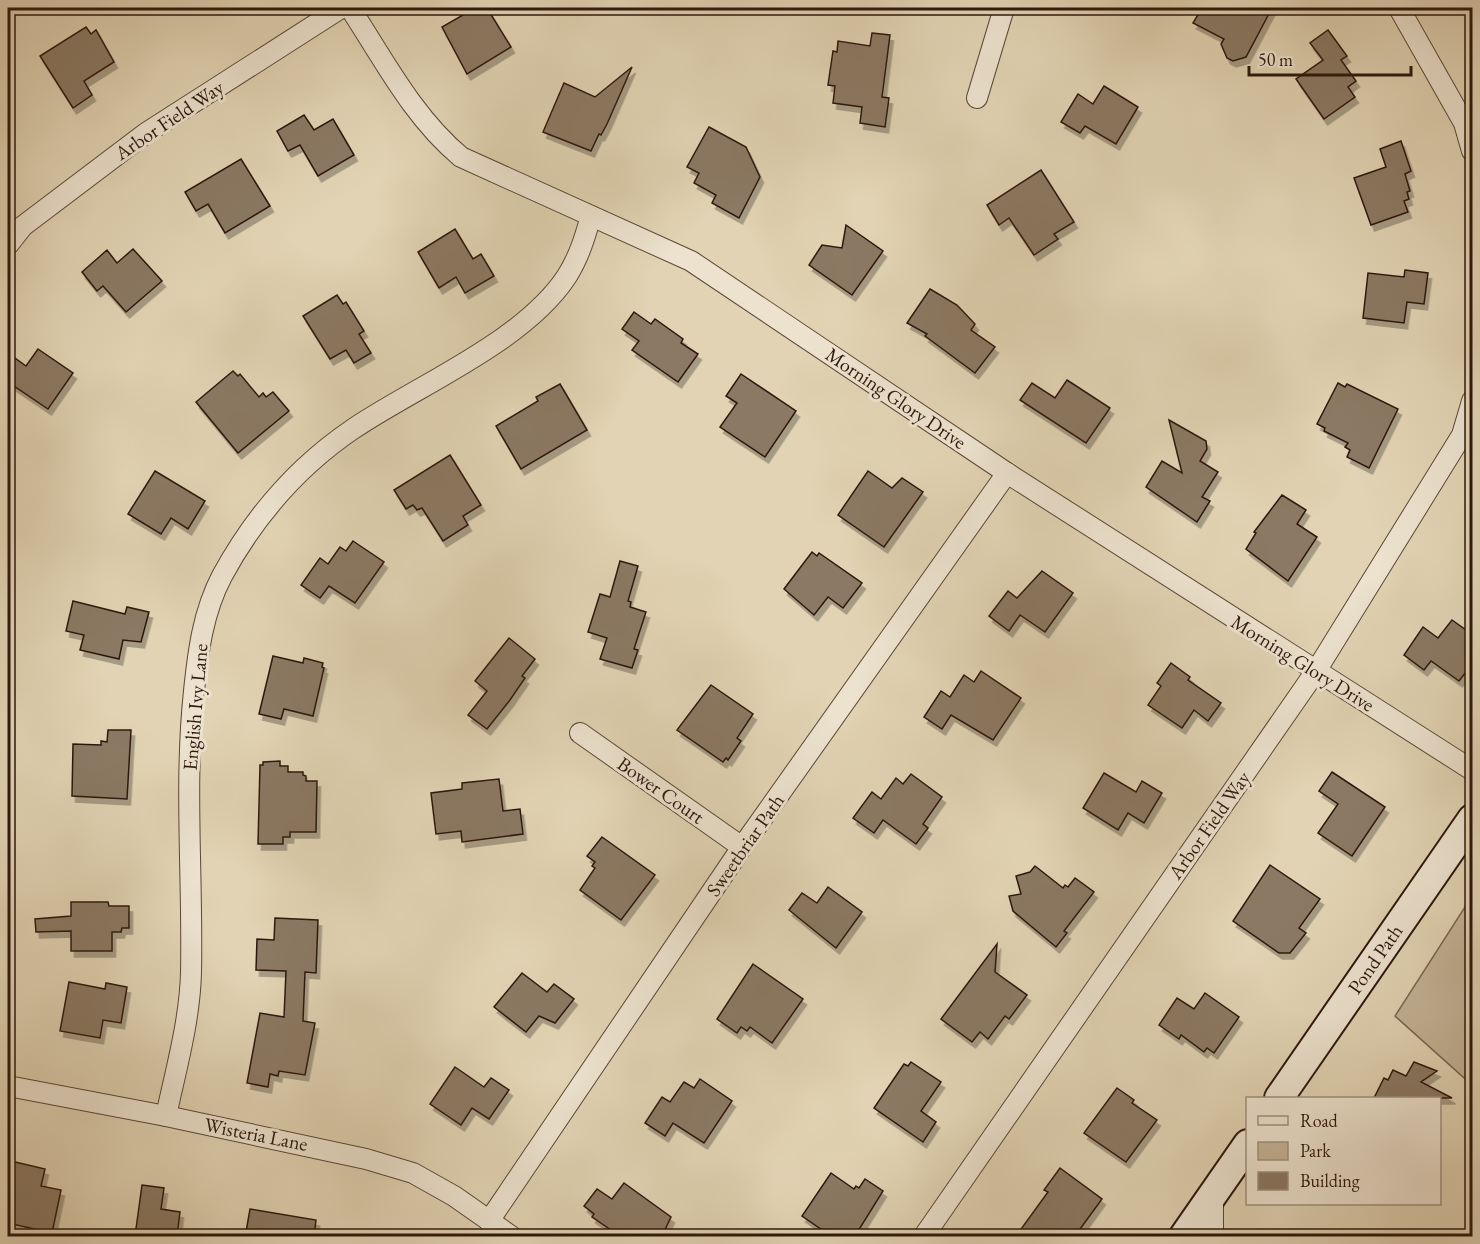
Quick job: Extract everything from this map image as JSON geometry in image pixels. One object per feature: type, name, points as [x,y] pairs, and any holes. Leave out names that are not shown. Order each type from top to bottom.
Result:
[{"type":"street","name":"Arbor Field Way","points":[[8,245],[23,226],[146,133],[341,8]]},
{"type":"street","name":"Morning Glory Drive","points":[[350,8],[419,115],[438,138],[461,157],[691,261],[1007,473],[1473,770]]},
{"type":"street","points":[[977,98],[1004,8]]},
{"type":"street","points":[[1399,8],[1464,123],[1473,151]]},
{"type":"street","name":"English Ivy Lane","points":[[166,1116],[183,1033],[191,974],[188,789],[190,726],[199,638],[220,579],[258,515],[308,463],[353,429],[518,328],[566,278],[581,249],[591,216]]},
{"type":"street","name":"Arbor Field Way","points":[[924,1236],[1316,671],[1462,435],[1473,401]]},
{"type":"street","name":"Sweetbriar Path","points":[[489,1221],[742,847],[1007,473]]},
{"type":"street","name":"Bower Court","points":[[580,733],[742,847]]},
{"type":"street","name":"Pond Path","points":[[1280,1097],[1473,819]]},
{"type":"street","name":"Wisteria Lane","points":[[8,1086],[321,1147],[413,1173],[454,1196],[511,1236]]},
{"type":"street","points":[[1184,1236],[1246,1147]]},
{"type":"street","points":[[1213,1194],[1213,1236]]},
{"type":"green space","points":[[1472,896],[1472,1085],[1395,1016]]},
{"type":"building","points":[[475,8],[487,8],[511,47],[467,74],[442,27]]},
{"type":"building","points":[[1202,8],[1272,8],[1246,57],[1233,61],[1227,58],[1221,44],[1224,39],[1193,23]]},
{"type":"building","points":[[86,27],[91,34],[96,30],[114,62],[84,81],[92,95],[73,108],[40,56]]},
{"type":"building","points":[[1328,30],[1347,56],[1341,60],[1356,81],[1348,87],[1355,97],[1324,119],[1296,79],[1323,60],[1310,43]]},
{"type":"building","points":[[872,33],[890,35],[882,97],[889,98],[885,127],[860,123],[862,107],[833,103],[835,86],[828,85],[833,51],[837,52],[838,41],[870,46]]},
{"type":"building","points":[[632,67],[607,124],[591,151],[543,132],[564,83],[595,97]]},
{"type":"building","points":[[1104,86],[1138,107],[1116,144],[1085,126],[1080,133],[1061,122],[1078,94],[1093,104]]},
{"type":"building","points":[[304,115],[314,130],[333,119],[354,155],[318,176],[300,145],[288,151],[277,131]]},
{"type":"building","points":[[709,127],[746,147],[760,177],[739,218],[712,203],[716,195],[694,183],[699,173],[687,167]]},
{"type":"building","points":[[1401,141],[1411,171],[1405,174],[1410,191],[1407,192],[1409,199],[1404,201],[1408,212],[1371,225],[1354,178],[1386,167],[1380,149]]},
{"type":"building","points":[[241,159],[270,206],[225,233],[208,204],[196,211],[185,192]]},
{"type":"building","points":[[1041,170],[1074,222],[1054,234],[1058,239],[1034,255],[1009,218],[999,225],[987,205]]},
{"type":"building","points":[[846,225],[883,251],[852,295],[809,265],[822,245],[842,248]]},
{"type":"building","points":[[455,229],[473,259],[481,254],[494,276],[465,293],[456,277],[439,288],[418,252]]},
{"type":"building","points":[[133,249],[162,281],[126,312],[103,286],[97,291],[82,272],[107,250],[117,263]]},
{"type":"building","points":[[1405,270],[1428,273],[1424,304],[1407,302],[1404,323],[1363,318],[1368,273],[1404,277]]},
{"type":"building","points":[[930,289],[957,305],[975,324],[971,330],[995,347],[975,373],[925,336],[927,334],[907,323]]},
{"type":"building","points":[[337,295],[343,304],[346,302],[364,331],[359,334],[371,353],[354,363],[346,350],[330,359],[303,316]]},
{"type":"building","points":[[634,312],[651,324],[655,319],[683,339],[681,343],[698,354],[678,382],[632,350],[639,341],[622,329]]},
{"type":"building","points":[[38,349],[73,373],[48,409],[8,382],[8,353],[26,366]]},
{"type":"building","points":[[233,371],[238,376],[240,374],[259,397],[263,393],[266,397],[273,392],[289,411],[238,453],[196,402]]},
{"type":"building","points":[[741,374],[796,411],[765,457],[720,427],[737,403],[726,396]]},
{"type":"building","points":[[1067,380],[1110,408],[1086,443],[1020,400],[1032,383],[1055,398]]},
{"type":"building","points":[[1338,383],[1345,387],[1347,384],[1398,409],[1369,468],[1347,457],[1350,450],[1345,447],[1348,443],[1324,431],[1325,428],[1317,424]]},
{"type":"building","points":[[560,384],[587,430],[521,469],[496,426],[538,401],[536,397]]},
{"type":"building","points":[[1169,420],[1206,441],[1207,449],[1200,461],[1218,472],[1202,497],[1210,501],[1197,522],[1146,487],[1162,461],[1182,473]]},
{"type":"building","points":[[450,455],[481,505],[463,516],[468,525],[443,541],[422,508],[417,510],[413,505],[406,509],[394,490]]},
{"type":"building","points":[[155,471],[205,501],[188,529],[171,518],[161,534],[128,514]]},
{"type":"building","points":[[868,471],[892,488],[902,478],[923,492],[884,547],[838,515]]},
{"type":"building","points":[[1282,495],[1306,510],[1297,524],[1317,537],[1288,581],[1246,549],[1256,533],[1254,532]]},
{"type":"building","points":[[353,541],[384,562],[355,603],[329,586],[320,598],[301,585],[320,558],[328,564],[340,547],[346,551]]},
{"type":"building","points":[[812,552],[817,556],[819,553],[862,583],[843,608],[828,597],[814,615],[784,589]]},
{"type":"building","points":[[620,561],[638,566],[628,601],[631,602],[630,607],[646,612],[634,649],[638,650],[632,668],[600,659],[607,638],[588,632],[600,594],[610,597]]},
{"type":"building","points":[[1042,571],[1073,593],[1045,632],[1020,615],[1009,631],[989,616],[1008,591],[1017,598]]},
{"type":"building","points":[[73,601],[125,614],[127,607],[149,612],[141,642],[123,640],[119,659],[80,650],[84,635],[66,631]]},
{"type":"building","points":[[1452,620],[1473,635],[1473,663],[1459,681],[1431,661],[1424,670],[1404,655],[1423,627],[1438,638]]},
{"type":"building","points":[[509,638],[535,659],[522,676],[525,678],[510,700],[487,729],[468,715],[487,691],[475,681]]},
{"type":"building","points":[[273,656],[303,663],[304,658],[323,663],[324,668],[313,716],[284,709],[281,719],[259,714]]},
{"type":"building","points":[[1171,663],[1190,677],[1188,680],[1221,703],[1208,721],[1194,710],[1182,728],[1148,705],[1161,686],[1157,683]]},
{"type":"building","points":[[981,671],[1021,698],[993,740],[951,715],[942,729],[924,717],[941,691],[950,697],[964,675],[974,682]]},
{"type":"building","points":[[711,685],[753,714],[737,738],[741,741],[728,760],[726,758],[723,762],[677,730]]},
{"type":"building","points":[[108,730],[131,730],[127,799],[72,796],[73,744],[101,745],[101,741],[107,742]]},
{"type":"building","points":[[280,761],[280,766],[288,766],[288,772],[303,772],[306,781],[317,781],[316,832],[290,832],[290,837],[283,837],[283,844],[258,844],[260,765],[263,765],[263,762]]},
{"type":"building","points":[[1332,772],[1385,807],[1352,856],[1318,833],[1338,804],[1319,791]]},
{"type":"building","points":[[1104,773],[1136,792],[1142,781],[1162,793],[1144,823],[1128,813],[1118,830],[1083,808]]},
{"type":"building","points":[[911,774],[942,797],[923,824],[928,828],[916,844],[883,820],[874,833],[853,818],[872,792],[881,799],[896,778],[903,784]]},
{"type":"building","points":[[499,779],[503,811],[520,809],[523,834],[462,842],[461,831],[436,834],[431,793],[462,789],[462,783]]},
{"type":"building","points":[[602,837],[655,875],[621,920],[580,890],[595,868],[592,866],[595,862],[587,856]]},
{"type":"building","points":[[1270,865],[1320,899],[1299,928],[1306,933],[1290,953],[1279,953],[1233,921]]},
{"type":"building","points":[[1035,866],[1063,888],[1065,885],[1068,887],[1075,878],[1094,892],[1064,931],[1067,933],[1056,947],[1013,911],[1009,896],[1021,894],[1016,876],[1030,872]]},
{"type":"building","points":[[828,887],[862,912],[836,948],[789,910],[802,893],[817,903]]},
{"type":"building","points":[[71,902],[108,902],[109,906],[129,906],[129,928],[122,928],[121,932],[112,932],[112,951],[71,951],[71,931],[36,932],[35,919],[71,916]]},
{"type":"building","points":[[275,918],[318,920],[316,973],[305,972],[303,1021],[315,1023],[305,1075],[279,1071],[278,1076],[270,1074],[268,1087],[247,1083],[260,1013],[284,1017],[286,971],[256,970],[257,939],[274,940]]},
{"type":"building","points":[[997,944],[995,972],[1027,995],[1009,1019],[1005,1016],[988,1039],[980,1032],[972,1042],[941,1019]]},
{"type":"building","points":[[753,964],[803,999],[772,1043],[750,1027],[747,1031],[741,1027],[737,1033],[717,1019]]},
{"type":"building","points":[[522,973],[547,992],[554,984],[574,999],[555,1023],[539,1016],[526,1032],[494,1007]]},
{"type":"building","points":[[69,982],[105,989],[106,983],[127,987],[121,1023],[103,1020],[100,1038],[60,1031]]},
{"type":"building","points":[[1205,993],[1239,1017],[1214,1053],[1207,1048],[1204,1052],[1181,1035],[1179,1039],[1159,1025],[1177,998],[1194,1009]]},
{"type":"building","points":[[911,1062],[941,1082],[921,1111],[936,1122],[923,1142],[874,1108],[904,1064],[908,1066]]},
{"type":"building","points":[[1414,1062],[1437,1071],[1421,1082],[1452,1098],[1374,1097],[1384,1078],[1388,1080],[1393,1070],[1406,1076]]},
{"type":"building","points":[[455,1067],[484,1087],[491,1078],[509,1090],[489,1119],[472,1108],[461,1125],[430,1104]]},
{"type":"building","points":[[700,1079],[732,1101],[704,1143],[673,1123],[665,1136],[645,1123],[662,1097],[670,1102],[684,1082],[694,1088]]},
{"type":"building","points":[[1117,1088],[1134,1100],[1132,1103],[1157,1120],[1126,1162],[1084,1133]]},
{"type":"building","points":[[11,1161],[45,1169],[41,1186],[61,1190],[52,1233],[8,1223],[8,1178]]},
{"type":"building","points":[[1060,1168],[1102,1199],[1075,1236],[1016,1236],[1048,1192],[1044,1190]]},
{"type":"building","points":[[831,1173],[854,1189],[856,1186],[859,1188],[865,1179],[883,1191],[855,1236],[831,1236],[802,1216]]},
{"type":"building","points":[[624,1183],[671,1217],[662,1236],[620,1236],[592,1217],[594,1214],[584,1206],[597,1189],[612,1199]]},
{"type":"building","points":[[142,1185],[164,1188],[161,1209],[180,1212],[177,1236],[135,1236]]},
{"type":"building","points":[[250,1209],[316,1220],[314,1236],[256,1236],[256,1234],[246,1232]]}]
